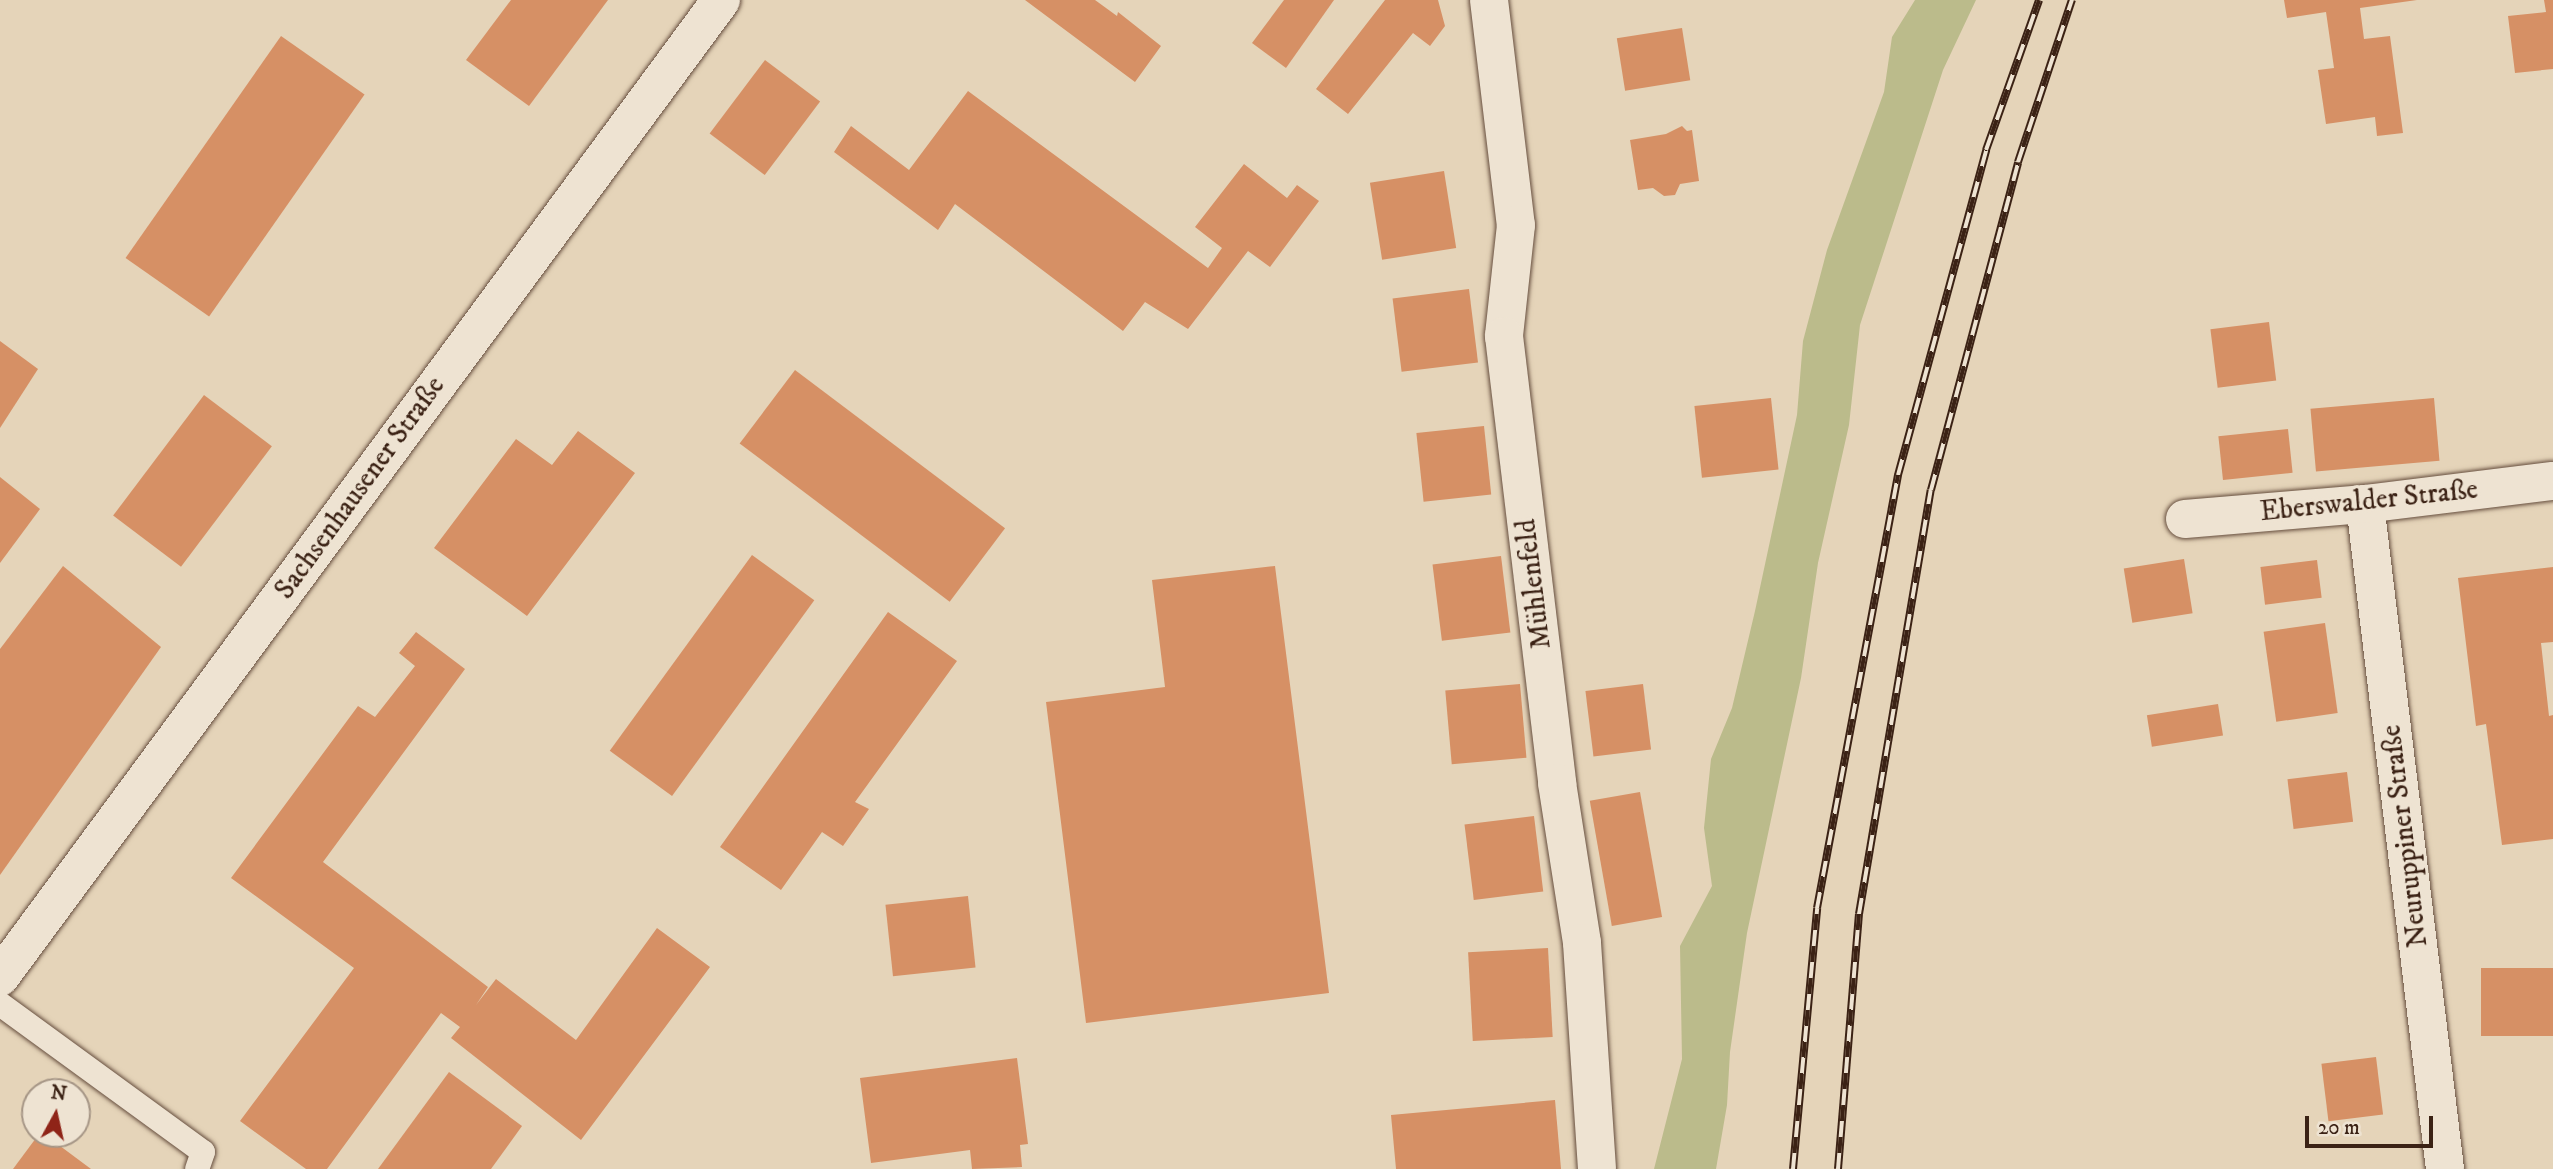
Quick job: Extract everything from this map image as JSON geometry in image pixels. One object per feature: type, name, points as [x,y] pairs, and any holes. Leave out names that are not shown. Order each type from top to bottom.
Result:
[{"type":"street","name":"Sachsenhausener Straße","points":[[0,977],[721,0]]},
{"type":"street","name":"Mühlenfeld","points":[[1489,0],[1516,225],[1504,336],[1558,783],[1582,943],[1597,1169]]},
{"type":"street","name":"Eberswalder Straße","points":[[2185,519],[2365,504],[2553,481]]},
{"type":"street","name":"Neuruppiner Straße","points":[[2365,504],[2445,1169]]},
{"type":"lane","points":[[0,1004],[202,1152],[197,1169]]},
{"type":"green space","points":[[1915,0],[1976,0],[1943,70],[1860,325],[1849,425],[1818,563],[1801,678],[1747,933],[1730,1052],[1727,1105],[1716,1169],[1654,1169],[1682,1059],[1680,946],[1712,886],[1704,828],[1711,759],[1732,708],[1755,611],[1797,415],[1803,341],[1827,250],[1884,92],[1892,37]]},
{"type":"building","points":[[511,0],[608,0],[529,106],[466,60]]},
{"type":"building","points":[[1025,0],[1095,0],[1117,16],[1118,12],[1161,46],[1135,82]]},
{"type":"building","points":[[1284,0],[1334,0],[1286,68],[1252,43]]},
{"type":"building","points":[[1385,0],[1438,0],[1445,26],[1430,46],[1413,33],[1348,114],[1316,89]]},
{"type":"building","points":[[2284,0],[2417,0],[2360,8],[2364,39],[2390,36],[2403,133],[2377,136],[2375,117],[2326,124],[2318,70],[2334,68],[2326,12],[2287,18]]},
{"type":"building","points":[[2544,0],[2553,0],[2553,69],[2515,73],[2508,16],[2546,12]]},
{"type":"building","points":[[1682,28],[1690,80],[1625,91],[1617,38]]},
{"type":"building","points":[[281,36],[365,95],[209,316],[126,258]]},
{"type":"building","points":[[765,60],[820,102],[765,175],[710,133]]},
{"type":"building","points":[[968,91],[1208,268],[1222,248],[1195,227],[1244,164],[1287,198],[1297,185],[1319,201],[1270,267],[1248,251],[1188,329],[1145,302],[1123,331],[955,204],[938,230],[834,152],[851,126],[909,170]]},
{"type":"building","points":[[1682,126],[1687,131],[1692,130],[1699,181],[1680,184],[1675,195],[1664,196],[1653,188],[1638,190],[1630,140],[1666,134]]},
{"type":"building","points":[[1444,171],[1456,248],[1382,260],[1370,183]]},
{"type":"building","points":[[1469,289],[1478,362],[1402,372],[1393,298]]},
{"type":"building","points":[[2269,322],[2276,381],[2218,388],[2210,329]]},
{"type":"building","points":[[0,341],[38,369],[0,428]]},
{"type":"building","points":[[795,370],[1005,528],[950,602],[740,443]]},
{"type":"building","points":[[204,395],[272,446],[181,567],[113,516]]},
{"type":"building","points":[[1771,398],[1779,470],[1702,478],[1694,406]]},
{"type":"building","points":[[2434,398],[2439,461],[2316,472],[2310,409]]},
{"type":"building","points":[[1484,426],[1491,495],[1424,502],[1416,433]]},
{"type":"building","points":[[2288,429],[2293,473],[2223,480],[2218,436]]},
{"type":"building","points":[[578,431],[635,473],[527,616],[434,548],[516,439],[552,465]]},
{"type":"building","points":[[0,477],[40,509],[0,563]]},
{"type":"building","points":[[752,555],[814,600],[672,796],[610,751]]},
{"type":"building","points":[[1501,556],[1510,632],[1442,641],[1433,564]]},
{"type":"building","points":[[2184,559],[2193,613],[2132,623],[2124,569]]},
{"type":"building","points":[[2317,560],[2322,598],[2265,605],[2260,567]]},
{"type":"building","points":[[63,566],[161,647],[0,875],[0,649]]},
{"type":"building","points":[[1275,566],[1329,993],[1086,1023],[1046,702],[1165,687],[1152,580]]},
{"type":"building","points":[[2553,567],[2553,642],[2541,643],[2549,716],[2553,715],[2553,839],[2502,845],[2486,724],[2476,726],[2458,578]]},
{"type":"building","points":[[888,612],[957,661],[855,802],[869,809],[843,846],[822,832],[781,890],[720,847]]},
{"type":"building","points":[[2325,623],[2338,713],[2276,722],[2264,632]]},
{"type":"building","points":[[416,632],[465,669],[323,862],[488,987],[476,1005],[496,979],[576,1040],[657,928],[710,967],[581,1140],[451,1038],[460,1027],[441,1013],[327,1169],[306,1169],[240,1121],[354,968],[231,878],[358,706],[375,717],[415,666],[399,653]]},
{"type":"building","points":[[1520,684],[1526,758],[1452,764],[1445,691]]},
{"type":"building","points":[[1643,684],[1651,750],[1593,757],[1585,691]]},
{"type":"building","points":[[2218,704],[2223,736],[2152,747],[2147,715]]},
{"type":"building","points":[[2347,772],[2353,822],[2294,829],[2287,779]]},
{"type":"building","points":[[1640,792],[1662,917],[1612,926],[1590,801]]},
{"type":"building","points":[[1534,816],[1543,891],[1474,900],[1465,825]]},
{"type":"building","points":[[968,896],[976,968],[893,976],[885,905]]},
{"type":"building","points":[[1548,948],[1553,1037],[1473,1041],[1468,952]]},
{"type":"building","points":[[2481,968],[2553,968],[2553,1036],[2481,1036]]},
{"type":"building","points":[[2376,1057],[2383,1115],[2328,1121],[2321,1064]]},
{"type":"building","points":[[1017,1058],[1028,1144],[1020,1145],[1022,1167],[972,1169],[970,1150],[871,1163],[860,1078]]},
{"type":"building","points":[[449,1072],[522,1126],[491,1169],[378,1169]]},
{"type":"building","points":[[1555,1100],[1561,1169],[1396,1169],[1391,1115]]},
{"type":"building","points":[[29,1148],[63,1148],[91,1169],[13,1169]]},
{"type":"railway","points":[[1793,1169],[1817,908],[1898,475],[1986,150],[2039,0]]},
{"type":"railway","points":[[1838,1169],[1859,914],[1931,490],[2018,162],[2072,0]]}]
